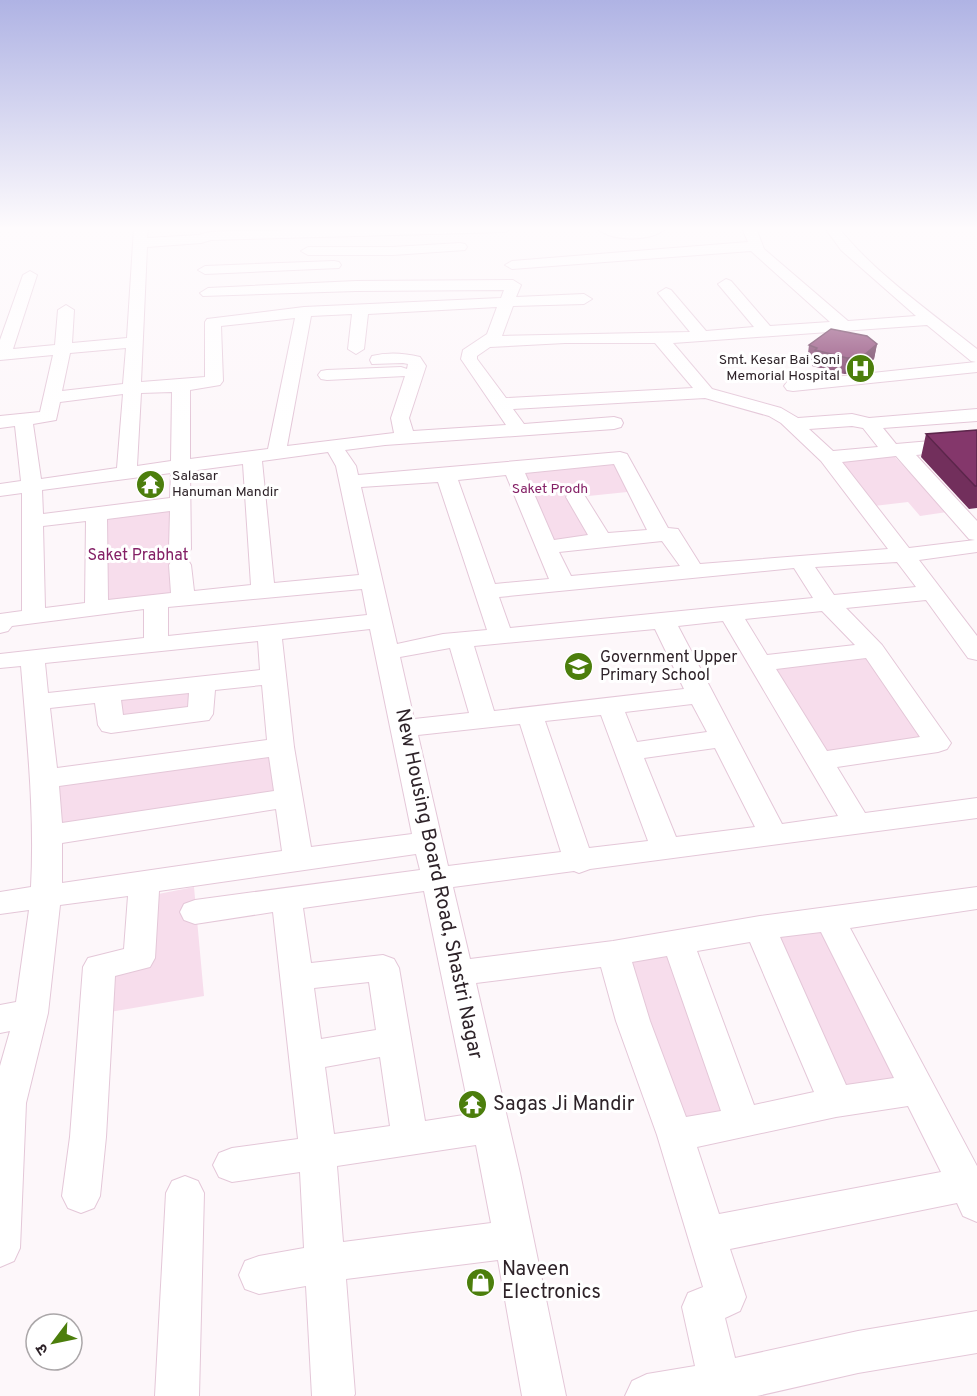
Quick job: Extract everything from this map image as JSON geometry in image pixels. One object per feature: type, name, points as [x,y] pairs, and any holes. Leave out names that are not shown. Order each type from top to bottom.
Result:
[{"type":"street","points":[[24,293],[2,355],[134,342]]},
{"type":"street","points":[[127,472],[134,342],[141,293]]},
{"type":"street","points":[[51,398],[214,381],[213,322],[208,293]]},
{"type":"street","points":[[409,293],[409,306]]},
{"type":"street","points":[[213,322],[304,312],[409,306],[502,293]]},
{"type":"street","points":[[510,293],[494,337],[469,354],[469,359],[519,430]]},
{"type":"street","points":[[515,293],[589,310],[603,337]]},
{"type":"street","points":[[666,293],[702,336]]},
{"type":"street","points":[[734,293],[766,332]]},
{"type":"street","points":[[805,293],[843,326]]},
{"type":"street","points":[[898,293],[977,357]]},
{"type":"street","points":[[356,350],[361,308]]},
{"type":"street","points":[[0,422],[49,416],[63,349],[66,310]]},
{"type":"street","points":[[276,455],[304,312]]},
{"type":"street","points":[[489,342],[702,336],[929,320]]},
{"type":"street","points":[[660,338],[706,393]]},
{"type":"street","points":[[378,360],[410,359],[416,363],[400,418],[405,438]]},
{"type":"street","points":[[794,386],[977,368]]},
{"type":"street","points":[[327,375],[415,371]]},
{"type":"street","points":[[181,386],[180,557],[183,598]]},
{"type":"street","points":[[500,404],[706,393],[776,412],[794,424],[828,457],[977,652]]},
{"type":"street","points":[[555,401],[569,426]]},
{"type":"street","points":[[794,424],[852,420],[869,424],[977,415]]},
{"type":"street","points":[[23,420],[32,485],[34,616]]},
{"type":"street","points":[[0,490],[405,438],[614,423]]},
{"type":"street","points":[[869,424],[973,524]]},
{"type":"street","points":[[828,457],[977,443]]},
{"type":"street","name":"New Housing Board Road, Shastri Nagar","points":[[334,447],[346,466],[404,728],[491,1127],[544,1396]]},
{"type":"street","points":[[252,458],[263,591]]},
{"type":"street","points":[[349,482],[620,458],[661,535]]},
{"type":"street","points":[[513,468],[564,584]]},
{"type":"street","points":[[446,475],[501,636]]},
{"type":"street","points":[[576,497],[601,540]]},
{"type":"street","points":[[33,521],[180,503]]},
{"type":"street","points":[[96,514],[97,608]]},
{"type":"street","points":[[546,547],[670,534],[694,571]]},
{"type":"street","points":[[486,592],[800,561],[903,555],[977,546]]},
{"type":"street","points":[[800,561],[828,603],[873,650],[938,743],[819,761]]},
{"type":"street","points":[[0,623],[34,616],[156,601],[371,581]]},
{"type":"street","points":[[387,653],[460,639],[663,621],[932,592]]},
{"type":"street","points":[[156,601],[156,644]]},
{"type":"street","points":[[730,613],[856,824]]},
{"type":"street","points":[[0,661],[380,621]]},
{"type":"street","points":[[663,621],[773,835]]},
{"type":"street","points":[[269,633],[287,798],[298,858]]},
{"type":"street","points":[[460,639],[484,720]]},
{"type":"street","points":[[760,663],[873,650]]},
{"type":"street","points":[[0,1248],[4,1103],[16,1016],[45,896],[48,835],[45,779],[32,658]]},
{"type":"street","points":[[36,702],[107,694],[111,726],[200,714],[203,684],[273,676]]},
{"type":"street","points":[[404,728],[530,716],[700,695]]},
{"type":"street","points":[[610,706],[666,850]]},
{"type":"street","points":[[530,716],[579,862]]},
{"type":"street","points":[[628,752],[723,738]]},
{"type":"street","points":[[45,779],[281,747]]},
{"type":"street","points":[[48,835],[287,798]]},
{"type":"street","points":[[195,912],[437,878],[579,862],[977,808]]},
{"type":"street","points":[[0,903],[298,858],[429,842]]},
{"type":"street","points":[[81,1196],[88,1137],[99,967],[139,958],[144,883]]},
{"type":"street","points":[[457,973],[613,953],[760,928],[977,898]]},
{"type":"street","points":[[287,899],[308,1056],[318,1154],[333,1394]]},
{"type":"street","points":[[706,1236],[972,1194],[830,919]]},
{"type":"street","points":[[760,928],[836,1102]]},
{"type":"street","points":[[678,942],[743,1123]]},
{"type":"street","points":[[613,953],[633,1021],[675,1135],[726,1297],[702,1306],[722,1389]]},
{"type":"street","points":[[296,977],[383,968],[410,1140]]},
{"type":"street","points":[[308,1056],[393,1041]]},
{"type":"street","points":[[675,1135],[743,1123],[836,1102],[918,1089]]},
{"type":"street","points":[[232,1165],[491,1127]]},
{"type":"street","points":[[177,1396],[185,1193]]},
{"type":"street","points":[[259,1275],[326,1263],[514,1239]]},
{"type":"street","points":[[647,1396],[722,1389],[858,1352],[977,1332]]},
{"type":"green space","points":[[890,452],[947,512],[920,516],[908,502],[874,506],[835,458]]},
{"type":"green space","name":"Saket Prodh","points":[[616,461],[637,491],[569,498],[591,539],[549,544],[519,471]]},
{"type":"green space","name":"Saket Prabhat","points":[[172,508],[174,596],[104,603],[102,516]]},
{"type":"green space","points":[[869,655],[927,738],[823,755],[773,667]]},
{"type":"green space","points":[[198,685],[197,712],[113,720],[114,696]]},
{"type":"green space","points":[[271,748],[278,794],[57,828],[53,784]]},
{"type":"green space","points":[[194,887],[204,996],[104,1013],[108,971],[146,963],[148,896]]},
{"type":"green space","points":[[827,925],[908,1083],[841,1096],[770,937]]},
{"type":"green space","points":[[673,950],[733,1117],[679,1127],[624,960]]},
{"type":"building","points":[[831,329],[867,336],[877,344],[863,356],[847,358],[815,350],[817,348],[809,345]]},
{"type":"building","points":[[977,430],[977,486],[975,486],[926,434]]},
{"type":"place","name":"Smt. Kesar Bai Soni Memorial Hospital","points":[[861,368]]},
{"type":"place","name":"Salasar Hanuman Mandir","points":[[151,484]]},
{"type":"place","name":"Government Upper Primary School","points":[[579,667]]},
{"type":"place","name":"Sagas Ji Mandir","points":[[472,1105]]},
{"type":"place","name":"Naveen Electronics","points":[[481,1282]]}]
